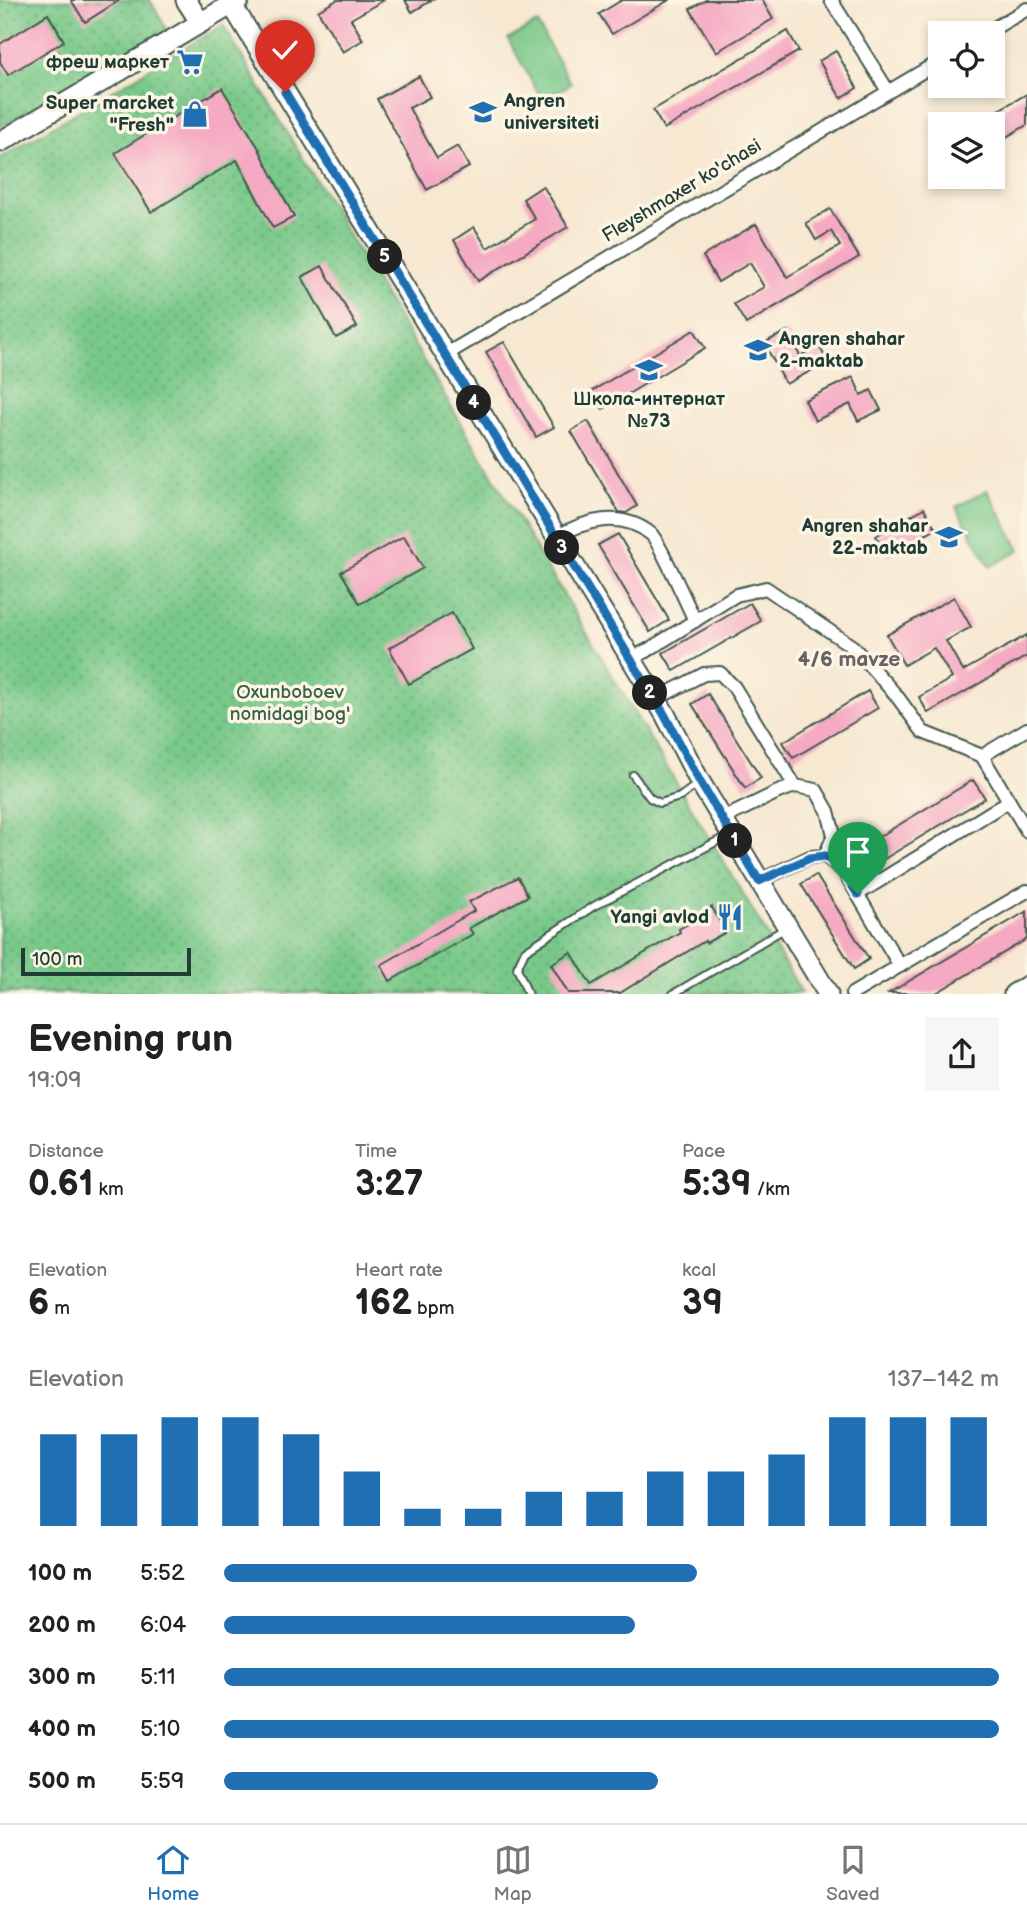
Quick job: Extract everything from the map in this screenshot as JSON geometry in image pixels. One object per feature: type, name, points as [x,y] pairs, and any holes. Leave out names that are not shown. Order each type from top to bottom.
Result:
[{"type":"street","points":[[186,0],[200,22]]},
{"type":"street","points":[[831,0],[888,91]]},
{"type":"street","points":[[0,142],[235,2],[555,538],[664,714],[700,782],[828,993]]},
{"type":"street","points":[[1005,22],[1027,9]]},
{"type":"street","name":"Fleyshmaxer ko'chasi","points":[[445,355],[928,68]]},
{"type":"street","points":[[555,538],[572,527],[592,520],[627,521],[653,535],[695,621]]},
{"type":"street","points":[[630,659],[736,595],[766,588],[853,646],[923,732],[982,756],[1027,831]]},
{"type":"street","points":[[654,700],[704,674],[720,673],[734,687],[795,786]]},
{"type":"street","points":[[982,756],[1027,729]]},
{"type":"street","points":[[727,826],[778,792],[795,786],[816,790],[828,811],[834,835],[825,856]]},
{"type":"street","points":[[858,894],[1009,801]]},
{"type":"street","points":[[759,881],[810,858],[825,856],[843,870],[900,966]]},
{"type":"street","points":[[852,993],[1027,891]]},
{"type":"street","points":[[1014,993],[1027,986]]},
{"type":"lane","points":[[633,775],[650,798],[660,803],[680,797],[700,782]]},
{"type":"lane","points":[[528,993],[517,968],[525,951],[727,826]]},
{"type":"lane","points":[[673,993],[789,927]]},
{"type":"green space","points":[[0,0],[150,0],[167,30],[0,127]]},
{"type":"green space","points":[[537,23],[571,84],[542,100],[508,39]]},
{"type":"green space","name":"Oxunboboev nomidagi bog'","points":[[223,25],[802,993],[0,993],[0,158]]},
{"type":"green space","points":[[987,490],[1020,550],[990,567],[956,507]]},
{"type":"building","points":[[71,0],[120,0],[85,22]]},
{"type":"building","points":[[337,0],[384,0],[351,19],[363,40],[343,52],[318,11]]},
{"type":"building","points":[[405,0],[432,0],[412,12]]},
{"type":"building","points":[[622,0],[669,0],[612,34],[599,14]]},
{"type":"building","points":[[706,0],[762,0],[773,19],[716,52],[690,9]]},
{"type":"building","points":[[48,14],[64,41],[8,75],[0,62],[0,44]]},
{"type":"building","points":[[788,31],[799,51],[664,129],[653,110]]},
{"type":"building","points":[[836,51],[857,88],[841,98],[819,61]]},
{"type":"building","points":[[419,76],[430,97],[409,108],[437,158],[458,146],[469,167],[427,190],[377,99]]},
{"type":"building","points":[[222,88],[258,147],[294,217],[273,228],[237,160],[151,212],[115,153]]},
{"type":"building","points":[[1027,94],[1027,125],[1005,138],[1005,112],[995,112]]},
{"type":"building","points":[[543,186],[568,227],[478,281],[454,240],[474,227],[487,248],[535,219],[523,199]]},
{"type":"building","points":[[830,209],[859,257],[746,324],[734,304],[764,287],[750,263],[718,282],[703,256],[756,224],[787,277],[840,246],[831,231],[816,240],[806,223]]},
{"type":"building","points":[[322,266],[357,327],[336,338],[302,277]]},
{"type":"building","name":"Школа-интернат №73","points":[[694,330],[705,348],[603,409],[592,391]]},
{"type":"building","points":[[787,331],[800,356],[819,346],[828,362],[786,384],[764,343]]},
{"type":"building","points":[[504,342],[554,427],[536,437],[486,352]]},
{"type":"building","points":[[853,377],[861,395],[871,390],[881,410],[858,421],[850,404],[815,421],[805,400]]},
{"type":"building","points":[[588,421],[637,506],[626,513],[619,512],[571,431]]},
{"type":"building","points":[[924,508],[936,529],[887,556],[876,536]]},
{"type":"building","points":[[618,534],[669,620],[650,632],[598,545]]},
{"type":"building","points":[[404,536],[423,568],[360,604],[341,572]]},
{"type":"building","points":[[954,597],[971,627],[946,641],[963,671],[1027,635],[1027,656],[928,713],[919,697],[952,678],[934,648],[904,665],[887,635]]},
{"type":"building","points":[[750,603],[761,621],[674,671],[663,653]]},
{"type":"building","points":[[452,613],[472,649],[409,684],[389,648]]},
{"type":"building","points":[[868,691],[878,708],[793,758],[783,742]]},
{"type":"building","points":[[708,694],[761,778],[745,788],[692,704]]},
{"type":"building","points":[[973,780],[985,798],[861,873],[849,855]]},
{"type":"building","points":[[816,875],[869,959],[854,969],[801,884]]},
{"type":"building","points":[[518,877],[528,896],[469,928],[473,934],[390,981],[381,965],[474,911],[469,902]]},
{"type":"building","points":[[712,907],[726,932],[706,943],[705,941],[620,993],[568,993],[551,964],[571,952],[591,985],[680,932],[679,929]]},
{"type":"building","points":[[1027,911],[1027,939],[936,993],[889,993]]},
{"type":"place","name":"фреш маркет","points":[[190,62]]},
{"type":"place","name":"Angren universiteti","points":[[483,112]]},
{"type":"place","name":"Super marcket \"Fresh\"","points":[[195,114]]},
{"type":"place","name":"Angren shahar 2-maktab","points":[[758,350]]},
{"type":"place","name":"Школа-интернат №73","points":[[649,370]]},
{"type":"place","name":"Angren shahar 22-maktab","points":[[949,537]]},
{"type":"place","name":"Yangi avlod","points":[[730,917]]},
{"type":"district","name":"4/6 mavze","points":[[849,659]]},
{"type":"route","points":[[285,92],[664,714],[700,782],[759,881],[810,858],[825,856],[843,870],[858,894]]}]
